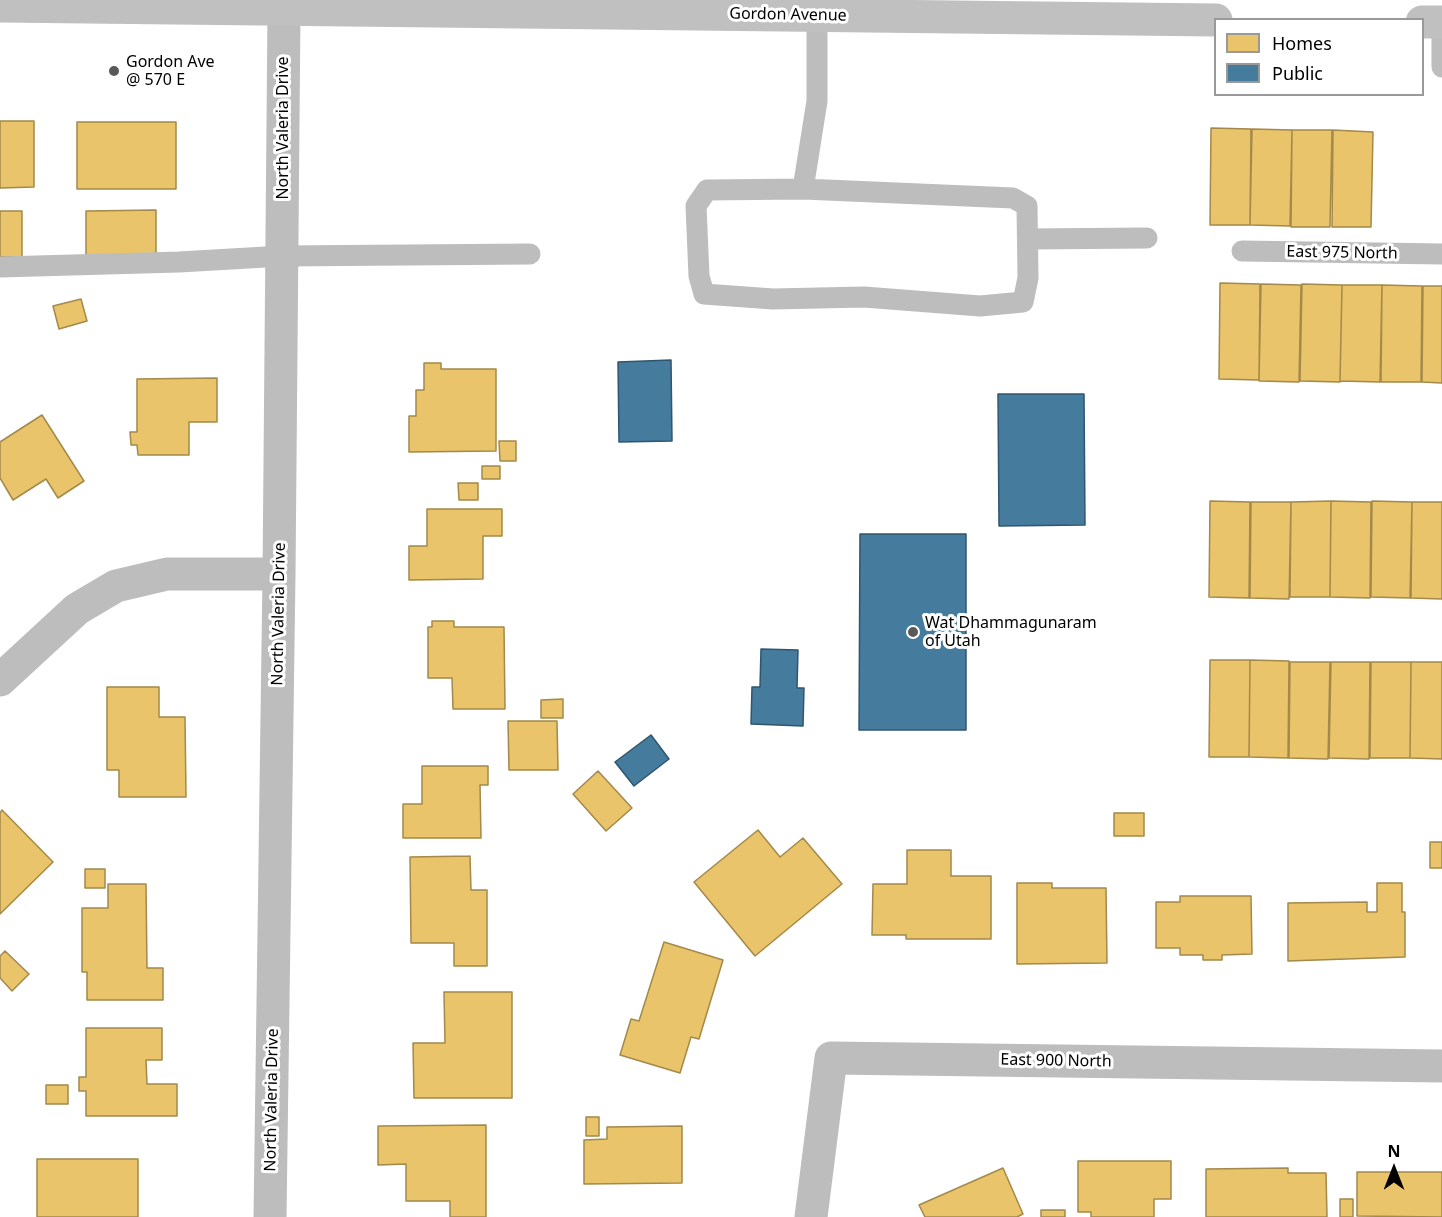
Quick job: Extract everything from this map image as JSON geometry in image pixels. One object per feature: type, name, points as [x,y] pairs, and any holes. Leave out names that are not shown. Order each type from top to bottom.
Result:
[{"type":"main road","name":"Gordon Avenue","points":[[0,6],[1214,20]]},
{"type":"main road","points":[[1424,22],[1442,22]]},
{"type":"street","name":"North Valeria Drive","points":[[270,1217],[283,256],[284,10]]},
{"type":"street","points":[[0,680],[77,609],[116,586],[168,574],[279,574]]},
{"type":"street","name":"East 900 North","points":[[811,1217],[831,1058],[1442,1065]]},
{"type":"lane","points":[[803,189],[817,100],[817,16]]},
{"type":"lane","points":[[1442,22],[1442,67]]},
{"type":"lane","points":[[803,189],[1013,198],[1027,206],[1028,278],[1023,302],[980,306],[864,297],[773,299],[704,294],[699,276],[696,206],[707,190],[803,189]]},
{"type":"lane","points":[[1028,239],[1147,238]]},
{"type":"lane","name":"East 975 North","points":[[1242,251],[1442,254]]},
{"type":"lane","points":[[0,267],[179,262],[283,256],[530,254]]},
{"type":"building: Homes","points":[[0,121],[34,121],[34,187],[0,188]]},
{"type":"building: Homes","points":[[77,122],[176,122],[176,189],[77,189]]},
{"type":"building: Homes","points":[[1211,128],[1251,129],[1250,225],[1210,225]]},
{"type":"building: Homes","points":[[1252,129],[1292,130],[1290,226],[1250,225]]},
{"type":"building: Homes","points":[[1292,130],[1332,130],[1330,227],[1291,227]]},
{"type":"building: Homes","points":[[1333,130],[1373,132],[1371,227],[1332,227]]},
{"type":"building: Homes","points":[[156,210],[156,255],[86,256],[86,211]]},
{"type":"building: Homes","points":[[0,211],[22,211],[22,257],[0,257]]},
{"type":"building: Homes","points":[[1220,283],[1260,284],[1259,380],[1219,379]]},
{"type":"building: Homes","points":[[1261,284],[1301,285],[1299,382],[1259,381]]},
{"type":"building: Homes","points":[[1302,284],[1342,285],[1340,382],[1300,381]]},
{"type":"building: Homes","points":[[1342,285],[1382,285],[1380,382],[1340,381]]},
{"type":"building: Homes","points":[[1382,285],[1422,286],[1421,382],[1381,382]]},
{"type":"building: Homes","points":[[1423,286],[1442,286],[1442,383],[1422,382]]},
{"type":"building: Homes","points":[[81,299],[87,321],[59,329],[53,306]]},
{"type":"building: Homes","points":[[424,363],[441,363],[441,369],[496,369],[496,451],[409,452],[409,416],[416,416],[416,390],[424,390]]},
{"type":"building: Homes","points":[[217,378],[217,422],[189,422],[189,455],[138,455],[137,445],[131,445],[130,432],[137,432],[137,379]]},
{"type":"building: Homes","points":[[42,415],[84,481],[58,498],[46,479],[13,500],[0,478],[0,442]]},
{"type":"building: Homes","points":[[499,441],[516,441],[516,461],[500,461]]},
{"type":"building: Homes","points":[[482,466],[500,466],[500,479],[482,479]]},
{"type":"building: Homes","points":[[458,483],[478,483],[478,500],[459,500]]},
{"type":"building: Homes","points":[[1210,501],[1250,502],[1249,598],[1209,597]]},
{"type":"building: Homes","points":[[1331,501],[1371,502],[1370,598],[1330,597]]},
{"type":"building: Homes","points":[[1331,501],[1330,597],[1290,597],[1291,502]]},
{"type":"building: Homes","points":[[1372,501],[1412,502],[1410,598],[1371,597]]},
{"type":"building: Homes","points":[[1251,502],[1291,502],[1289,599],[1250,598]]},
{"type":"building: Homes","points":[[1412,502],[1442,502],[1442,599],[1411,598]]},
{"type":"building: Homes","points":[[427,509],[502,509],[502,536],[483,536],[483,579],[409,580],[409,546],[427,546]]},
{"type":"building: Homes","points":[[432,621],[454,621],[454,627],[504,627],[505,709],[453,709],[452,678],[428,678],[428,627],[432,627]]},
{"type":"building: Homes","points":[[1210,660],[1250,660],[1249,757],[1209,757]]},
{"type":"building: Homes","points":[[1250,660],[1289,661],[1288,758],[1249,757]]},
{"type":"building: Homes","points":[[1290,662],[1330,662],[1328,759],[1289,758]]},
{"type":"building: Homes","points":[[1331,662],[1370,662],[1369,759],[1329,758]]},
{"type":"building: Homes","points":[[1371,662],[1411,662],[1410,758],[1370,758]]},
{"type":"building: Homes","points":[[1411,662],[1442,662],[1442,759],[1410,758]]},
{"type":"building: Homes","points":[[107,687],[159,687],[159,717],[185,717],[186,797],[119,797],[119,770],[107,770]]},
{"type":"building: Homes","points":[[563,699],[563,718],[541,718],[541,700]]},
{"type":"building: Homes","points":[[508,721],[557,721],[558,770],[509,770]]},
{"type":"building: Homes","points":[[422,766],[488,766],[488,785],[480,785],[481,838],[403,838],[403,804],[422,804]]},
{"type":"building: Homes","points":[[598,771],[632,808],[606,831],[573,794]]},
{"type":"building: Homes","points":[[2,810],[53,862],[0,914],[0,813]]},
{"type":"building: Homes","points":[[1114,813],[1144,813],[1144,836],[1114,836]]},
{"type":"building: Homes","points":[[758,830],[780,857],[803,838],[842,884],[755,956],[694,882]]},
{"type":"building: Homes","points":[[1430,842],[1442,842],[1442,868],[1430,868]]},
{"type":"building: Homes","points":[[907,850],[951,850],[951,876],[991,876],[991,939],[906,939],[906,935],[872,935],[873,884],[907,884]]},
{"type":"building: Homes","points":[[470,856],[471,890],[487,890],[487,966],[454,966],[454,943],[411,943],[410,857]]},
{"type":"building: Homes","points":[[85,869],[105,869],[105,888],[85,888]]},
{"type":"building: Homes","points":[[1017,883],[1052,883],[1052,888],[1106,888],[1107,963],[1017,964]]},
{"type":"building: Homes","points":[[1377,883],[1402,883],[1402,912],[1405,912],[1405,957],[1288,961],[1288,903],[1367,902],[1367,912],[1377,912]]},
{"type":"building: Homes","points":[[108,884],[146,884],[147,968],[163,968],[163,1000],[87,1000],[87,972],[82,972],[82,908],[108,908]]},
{"type":"building: Homes","points":[[1180,896],[1251,896],[1252,954],[1222,955],[1222,960],[1203,960],[1203,955],[1180,955],[1180,948],[1156,948],[1156,902],[1180,902]]},
{"type":"building: Homes","points":[[664,942],[723,960],[699,1039],[691,1037],[680,1073],[620,1055],[631,1019],[639,1021]]},
{"type":"building: Homes","points":[[5,951],[29,974],[12,991],[0,978],[0,956]]},
{"type":"building: Homes","points":[[444,992],[512,992],[512,1098],[414,1098],[413,1043],[445,1043]]},
{"type":"building: Homes","points":[[86,1028],[162,1028],[162,1060],[146,1060],[147,1084],[177,1084],[177,1116],[86,1116],[86,1091],[79,1091],[79,1077],[86,1077]]},
{"type":"building: Homes","points":[[46,1085],[68,1085],[68,1104],[46,1104]]},
{"type":"building: Homes","points":[[586,1117],[599,1117],[599,1136],[586,1136]]},
{"type":"building: Homes","points":[[486,1125],[486,1217],[450,1217],[450,1201],[406,1201],[406,1164],[378,1165],[378,1126]]},
{"type":"building: Homes","points":[[682,1126],[682,1183],[584,1184],[584,1140],[607,1139],[607,1127]]},
{"type":"building: Homes","points":[[37,1159],[138,1159],[138,1217],[37,1217]]},
{"type":"building: Homes","points":[[1078,1161],[1171,1161],[1171,1199],[1154,1199],[1154,1217],[1091,1217],[1091,1212],[1078,1212]]},
{"type":"building: Homes","points":[[1003,1168],[1023,1214],[1017,1217],[925,1217],[919,1205]]},
{"type":"building: Homes","points":[[1288,1168],[1288,1173],[1326,1173],[1327,1217],[1206,1217],[1206,1169]]},
{"type":"building: Homes","points":[[1357,1172],[1442,1172],[1442,1217],[1357,1216]]},
{"type":"building: Homes","points":[[1340,1199],[1353,1199],[1353,1217],[1340,1217]]},
{"type":"building: Homes","points":[[1041,1210],[1065,1210],[1065,1217],[1041,1217]]},
{"type":"building: Public","points":[[671,360],[672,441],[619,442],[618,362]]},
{"type":"building: Public","points":[[998,394],[1084,394],[1085,525],[999,526]]},
{"type":"building: Public","name":"Wat Dhammagunaram of Utah","points":[[860,534],[966,534],[966,730],[859,730]]},
{"type":"building: Public","points":[[761,649],[798,650],[797,688],[804,688],[803,726],[751,724],[752,687],[760,687]]},
{"type":"building: Public","points":[[651,735],[669,759],[634,786],[615,762]]},
{"type":"place","name":"Gordon Ave @ 570 E","points":[[114,71]]},
{"type":"place","name":"Wat Dhammagunaram of Utah","points":[[913,632]]}]
